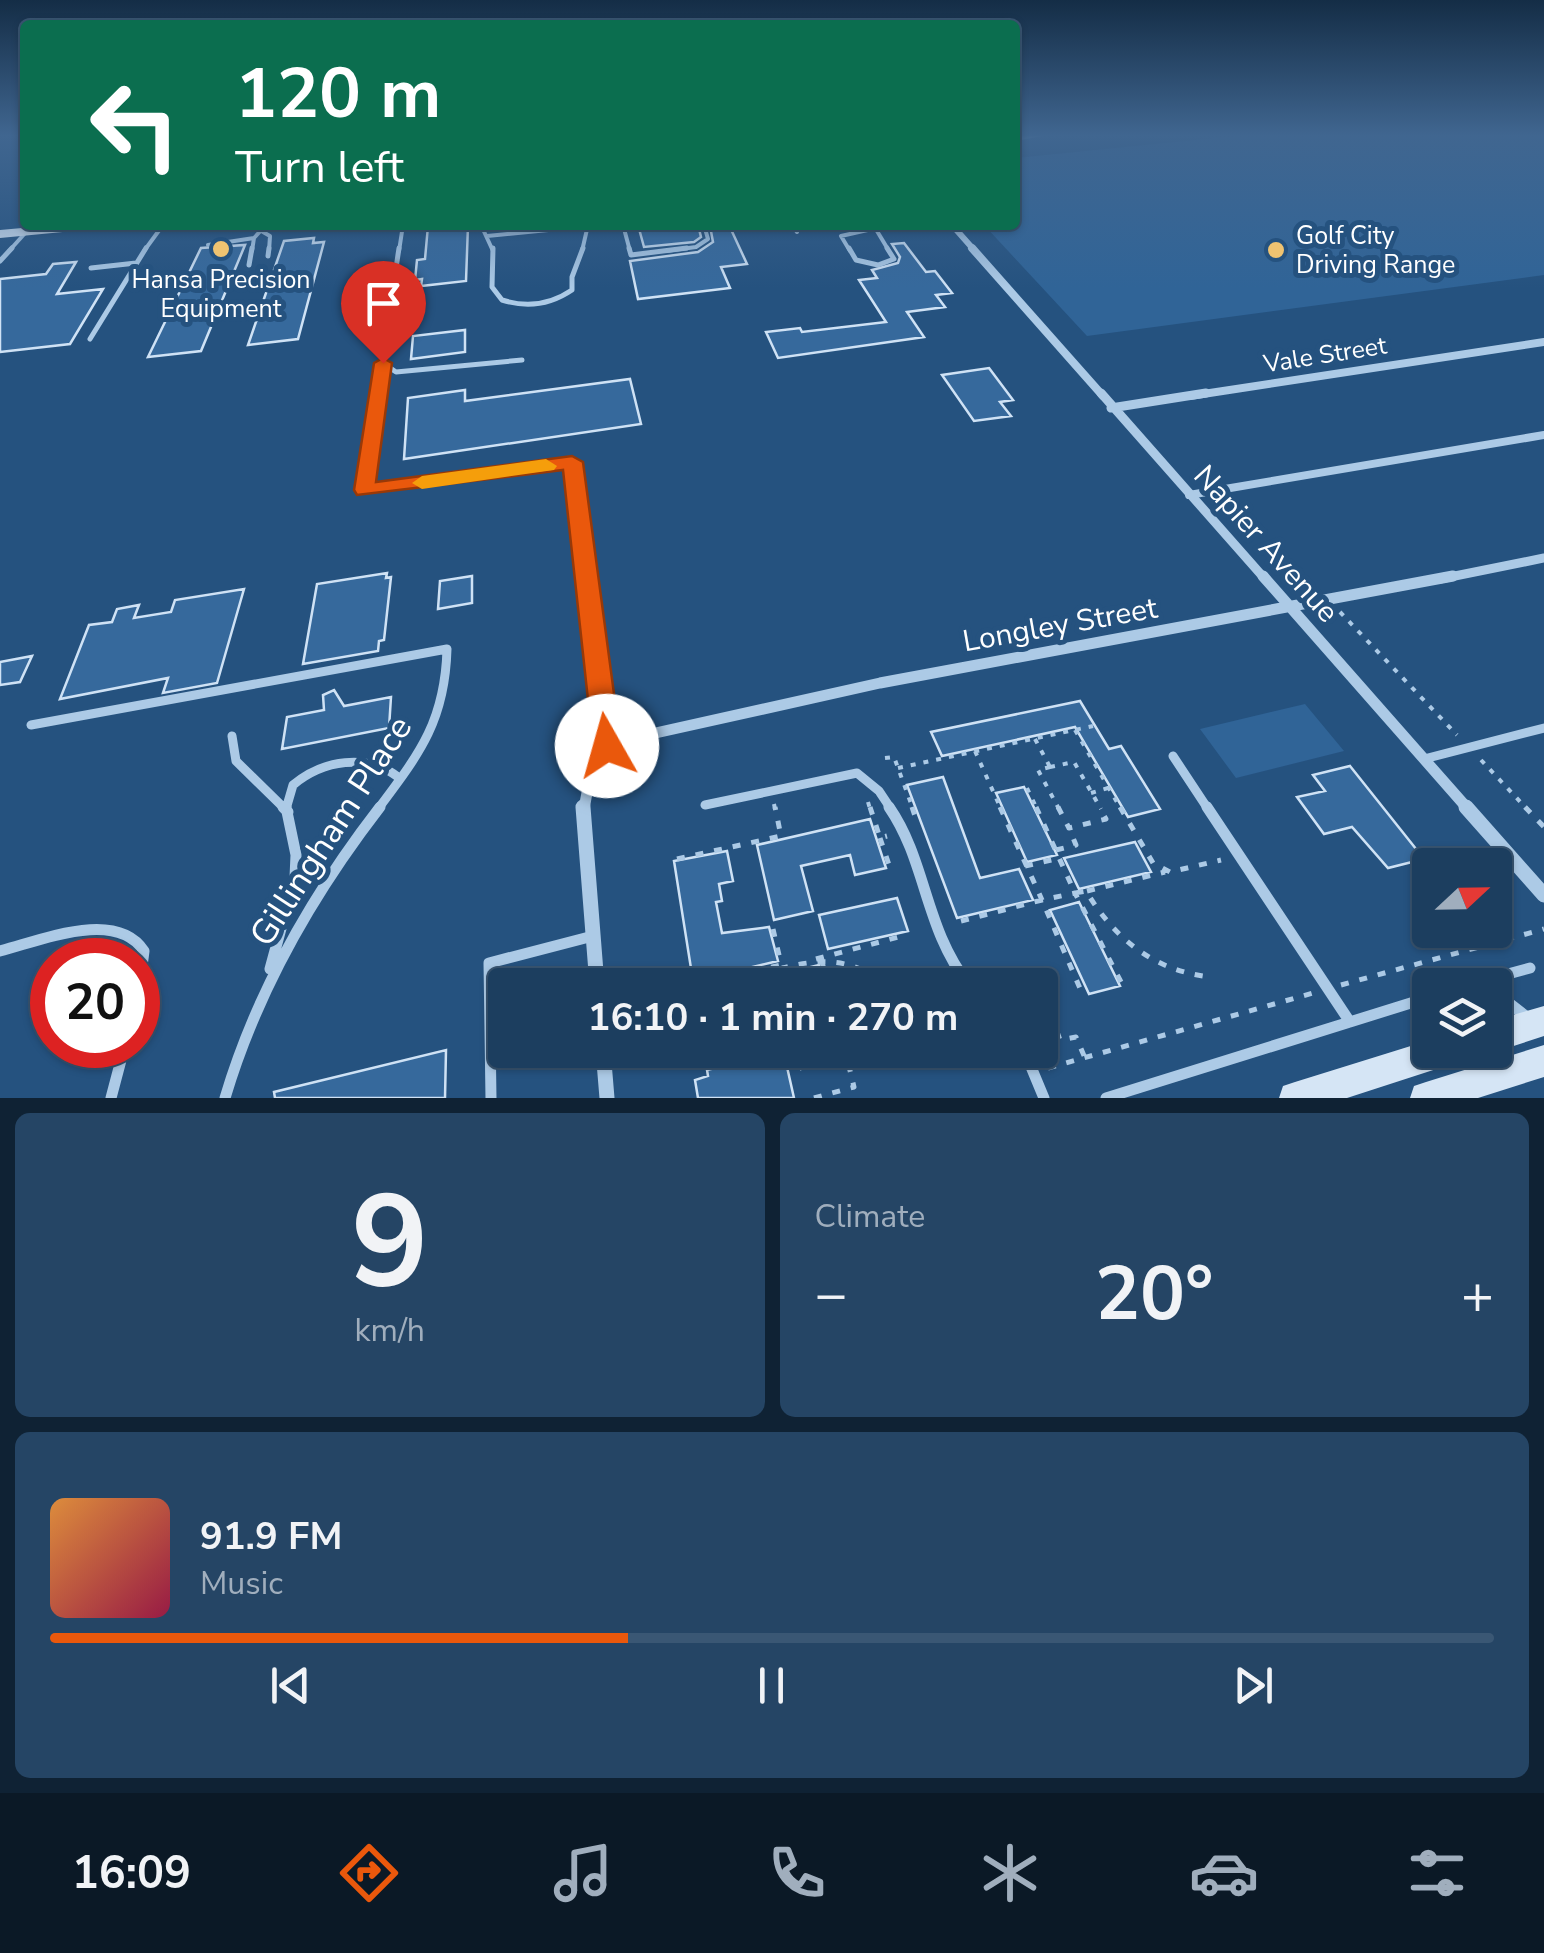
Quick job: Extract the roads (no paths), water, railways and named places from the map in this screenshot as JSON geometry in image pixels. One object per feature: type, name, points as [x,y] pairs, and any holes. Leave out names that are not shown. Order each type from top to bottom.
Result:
[{"type":"main road","points":[[0,234],[46,230]]},
{"type":"main road","points":[[1512,1031],[1540,1022]]},
{"type":"main road","points":[[1426,1098],[1544,1060]]},
{"type":"main road","points":[[1295,1098],[1412,1062]]},
{"type":"street","name":"Napier Avenue","points":[[956,230],[1544,895]]},
{"type":"street","name":"Vale Street","points":[[1112,408],[1544,342]]},
{"type":"street","name":"Longley Street","points":[[593,936],[583,817],[586,776],[593,760],[607,746],[634,735],[880,683],[1291,609],[1544,558]]},
{"type":"street","points":[[593,936],[596,968]]},
{"type":"street","points":[[604,1068],[607,1098]]},
{"type":"lane","points":[[90,340],[160,230]]},
{"type":"lane","points":[[248,265],[254,238],[262,230]]},
{"type":"lane","points":[[266,230],[270,236],[268,256]]},
{"type":"lane","points":[[402,230],[365,490],[572,462],[607,746]]},
{"type":"lane","points":[[483,230],[494,255],[492,287],[502,300],[529,304],[570,294],[587,230]]},
{"type":"lane","points":[[487,236],[548,230]]},
{"type":"lane","points":[[624,230],[631,255],[696,246],[708,239],[705,230]]},
{"type":"lane","points":[[868,230],[841,236],[856,260],[886,264],[894,259],[879,230]]},
{"type":"lane","points":[[0,261],[27,232]]},
{"type":"lane","points":[[208,245],[254,238]]},
{"type":"lane","points":[[91,268],[138,263]]},
{"type":"lane","points":[[383,363],[396,372],[522,360]]},
{"type":"lane","points":[[1189,495],[1544,435]]},
{"type":"lane","name":"Gillingham Place","points":[[31,725],[447,650],[440,708],[421,746],[340,859],[264,987],[242,1039],[225,1098]]},
{"type":"lane","points":[[1424,759],[1544,728]]},
{"type":"lane","points":[[232,736],[236,761],[288,812]]},
{"type":"lane","points":[[1174,756],[1350,1022]]},
{"type":"lane","points":[[264,987],[296,876],[296,850],[286,798],[291,788],[311,772],[370,762],[398,776]]},
{"type":"lane","points":[[706,805],[857,774],[866,779],[894,811],[936,934],[956,968]]},
{"type":"lane","points":[[60,938],[92,931],[125,930],[137,938]]},
{"type":"lane","points":[[491,1098],[489,963],[593,936]]},
{"type":"lane","points":[[0,951],[30,944]]},
{"type":"lane","points":[[1512,974],[1530,968]]},
{"type":"lane","points":[[1106,1098],[1412,1003]]},
{"type":"lane","points":[[1512,1003],[1540,1022]]},
{"type":"lane","points":[[111,1098],[119,1068]]},
{"type":"lane","points":[[1032,1068],[1044,1098]]},
{"type":"place","name":"Hansa Precision Equipment","points":[[221,249]]},
{"type":"place","name":"Golf City Driving Range","points":[[1276,250]]}]
